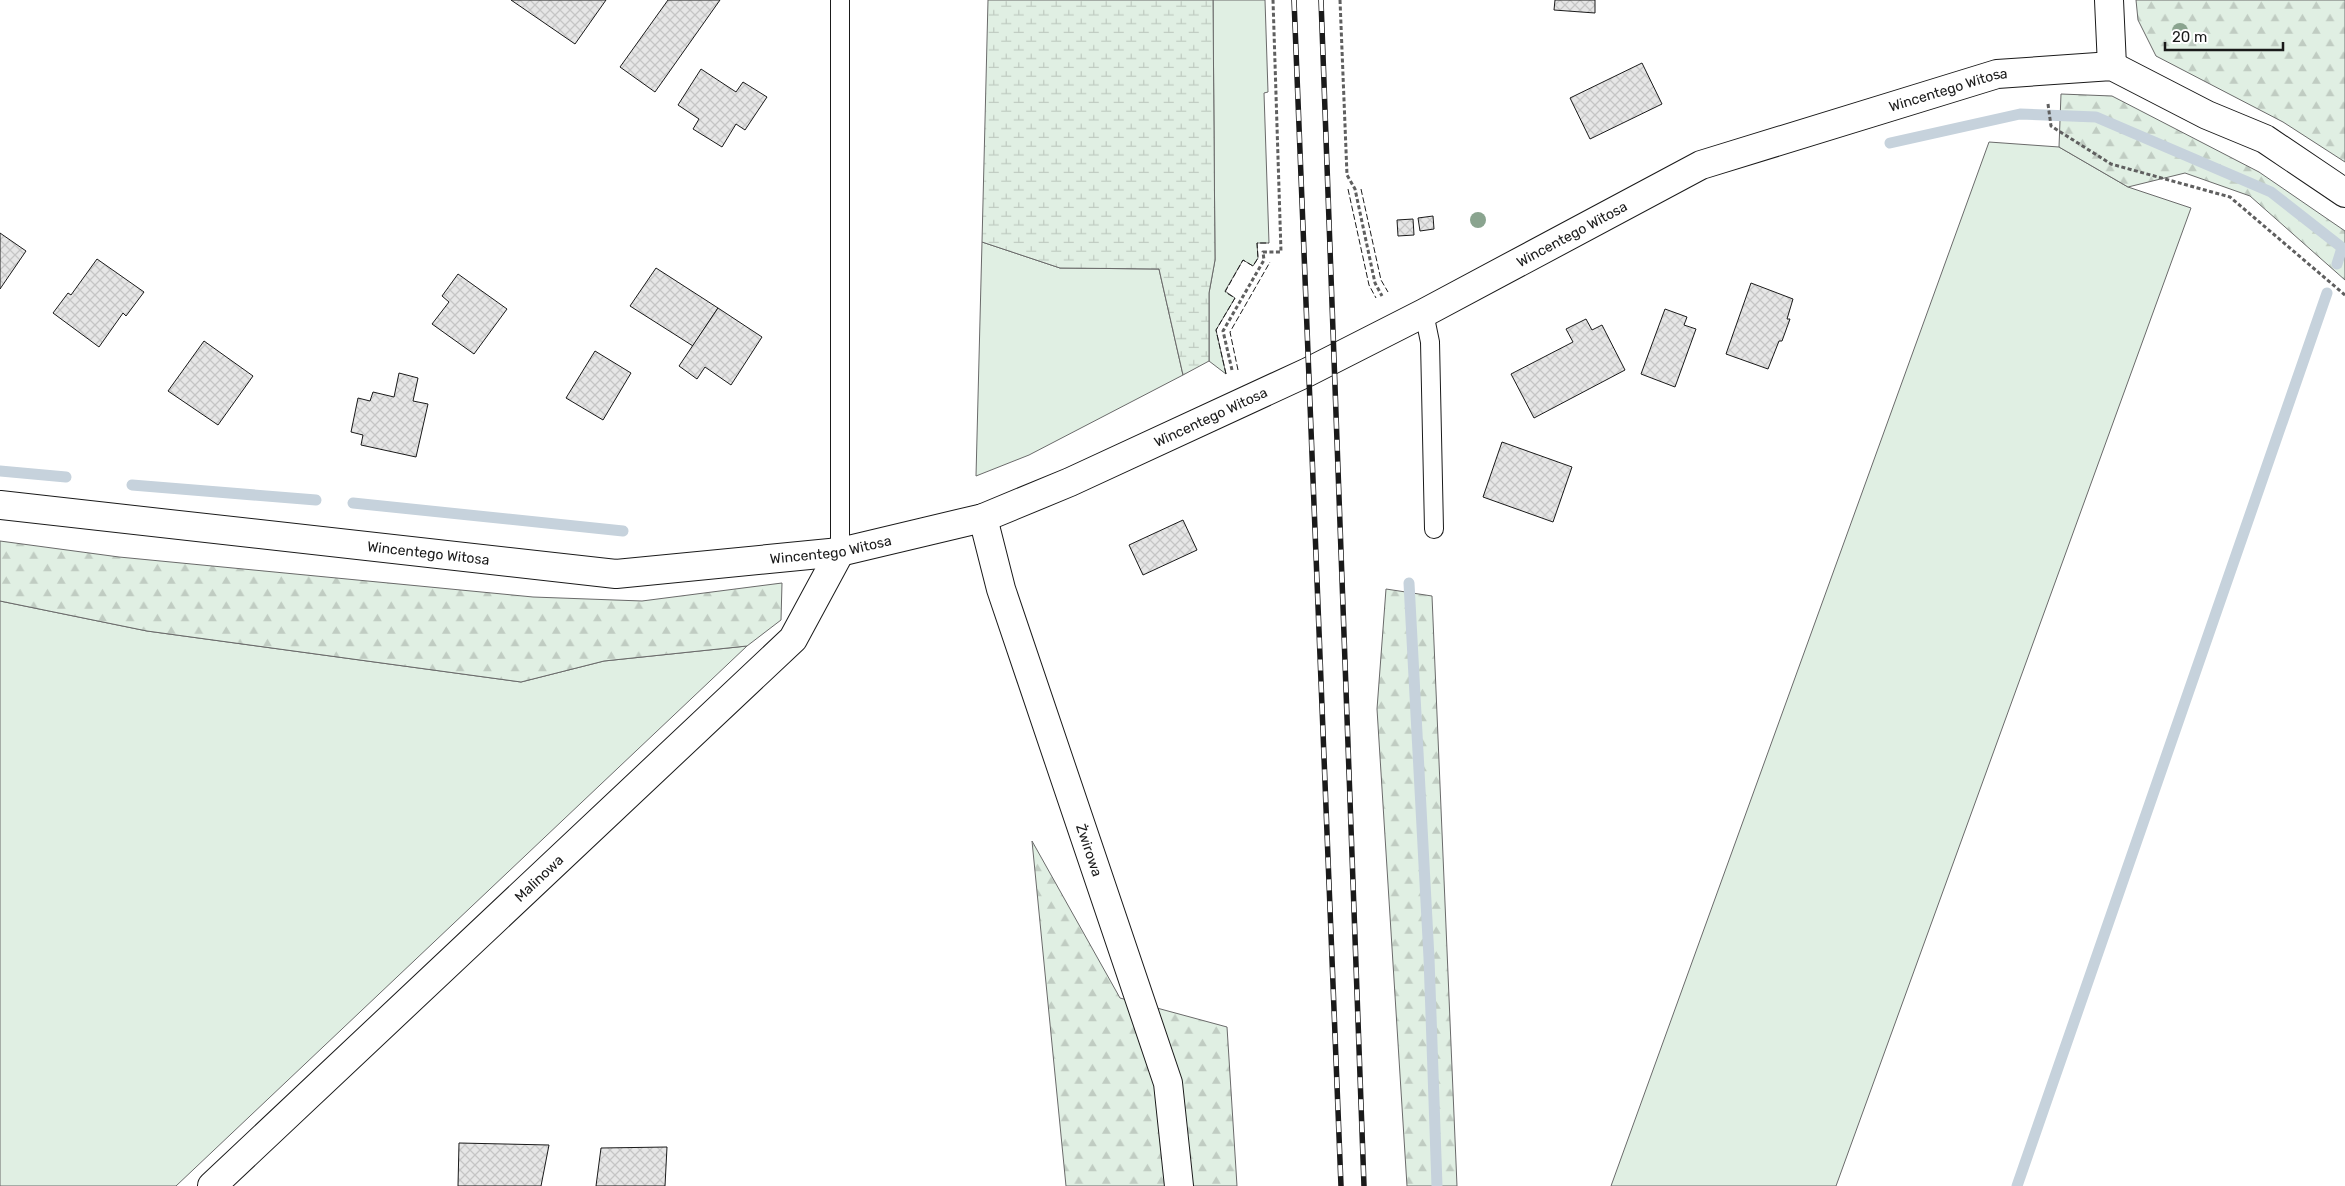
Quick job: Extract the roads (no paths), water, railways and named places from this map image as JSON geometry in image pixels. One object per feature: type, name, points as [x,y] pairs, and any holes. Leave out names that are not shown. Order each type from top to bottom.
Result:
[{"type":"street","points":[[2109,0],[2112,66],[2207,115],[2265,139],[2345,193]]},
{"type":"street","name":"Wincentego Witosa","points":[[0,505],[616,574],[840,552],[983,518],[1070,482],[1308,372],[1424,313],[1701,165],[1997,74],[2112,66]]},
{"type":"street","name":"Żwirowa","points":[[983,518],[1001,589],[1168,1083],[1179,1186]]},
{"type":"street","name":"Malinowa","points":[[212,1186],[793,639],[840,552]]},
{"type":"lane","points":[[840,0],[840,552]]},
{"type":"lane","points":[[1424,313],[1430,342],[1434,529]]},
{"type":"waterway","points":[[1890,143],[2020,114],[2096,117],[2271,192],[2345,250]]},
{"type":"waterway","points":[[2337,264],[2342,248]]},
{"type":"waterway","points":[[2017,1186],[2327,293]]},
{"type":"waterway","points":[[0,471],[66,477]]},
{"type":"waterway","points":[[132,485],[316,500]]},
{"type":"waterway","points":[[353,503],[623,531]]},
{"type":"waterway","points":[[1409,583],[1429,958],[1437,1186]]},
{"type":"railway","points":[[1294,0],[1341,1186]]},
{"type":"railway","points":[[1321,0],[1364,1186]]}]
